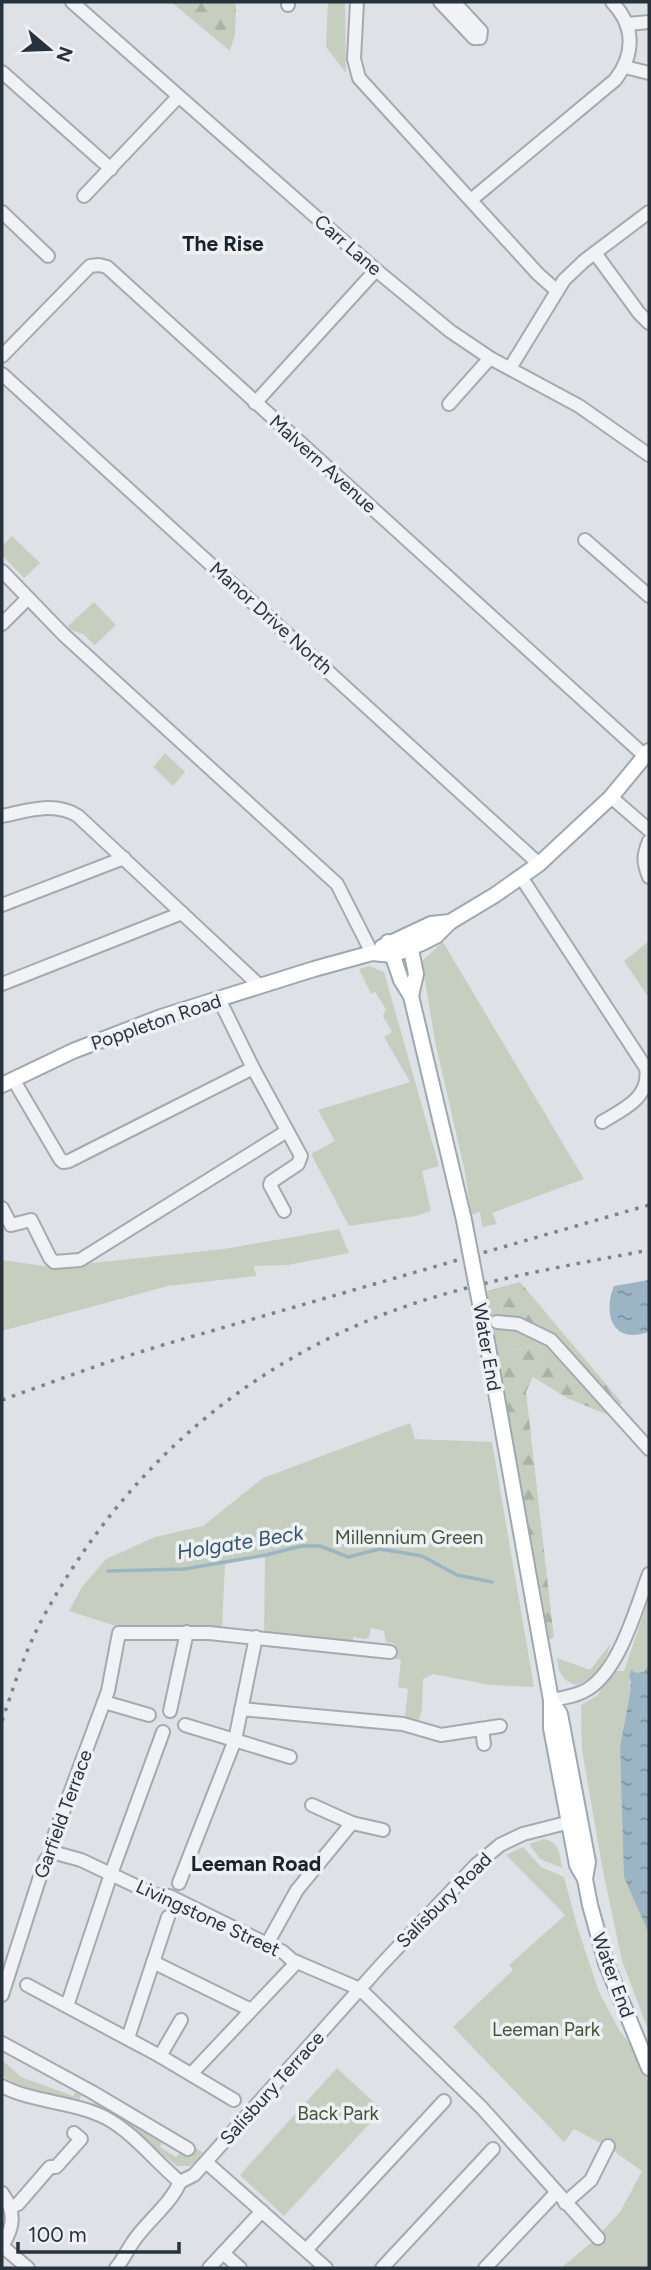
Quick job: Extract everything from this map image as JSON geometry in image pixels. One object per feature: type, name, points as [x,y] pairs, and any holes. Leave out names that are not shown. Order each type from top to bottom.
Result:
[{"type":"main road","points":[[372,953],[436,936],[450,922],[539,864],[611,797],[647,753]]},
{"type":"main road","name":"Water End","points":[[409,941],[416,974],[411,996]]},
{"type":"main road","name":"Water End","points":[[391,949],[401,980],[411,996],[464,1220],[551,1700],[551,1728],[575,1820],[577,1865],[585,1879],[606,1963],[649,2068]]},
{"type":"main road","name":"Poppleton Road","points":[[8,1082],[117,1033],[372,953]]},
{"type":"street","name":"Carr Lane","points":[[72,2],[376,270],[450,331],[490,358],[579,406],[649,455]]},
{"type":"street","points":[[357,2],[354,59],[359,78],[538,274],[556,290]]},
{"type":"street","points":[[440,2],[474,38],[480,38],[481,31],[454,2]]},
{"type":"street","points":[[471,200],[615,80],[625,67],[630,38],[628,24],[612,2]]},
{"type":"street","points":[[628,24],[649,22]]},
{"type":"street","points":[[625,67],[649,73]]},
{"type":"street","points":[[2,72],[111,169]]},
{"type":"street","points":[[84,196],[178,97]]},
{"type":"street","points":[[2,212],[48,256]]},
{"type":"street","points":[[510,368],[556,290],[573,270],[649,212]]},
{"type":"street","points":[[595,253],[649,323]]},
{"type":"street","name":"Malvern Avenue","points":[[2,356],[90,266],[107,267],[647,753]]},
{"type":"street","points":[[255,402],[376,270]]},
{"type":"street","points":[[449,404],[490,358]]},
{"type":"street","name":"Manor Drive North","points":[[2,374],[539,864]]},
{"type":"street","points":[[585,540],[649,596]]},
{"type":"street","points":[[2,571],[101,668],[337,884],[372,953]]},
{"type":"street","points":[[639,586],[649,576]]},
{"type":"street","points":[[2,624],[28,598]]},
{"type":"street","points":[[611,797],[649,830]]},
{"type":"street","points":[[3,813],[61,807],[78,816],[260,986]]},
{"type":"street","points":[[649,841],[643,856],[643,864],[649,877]]},
{"type":"street","points":[[2,905],[124,858]]},
{"type":"street","points":[[521,877],[646,1068],[648,1076],[642,1093],[631,1105],[602,1122]]},
{"type":"street","points":[[2,984],[182,913]]},
{"type":"street","points":[[219,999],[301,1156],[298,1164],[270,1185],[284,1211]]},
{"type":"street","points":[[8,1082],[63,1162],[253,1068]]},
{"type":"street","points":[[2,1208],[13,1226],[31,1220],[54,1262],[80,1260],[287,1131]]},
{"type":"street","points":[[497,1322],[518,1324],[551,1340],[649,1449]]},
{"type":"street","points":[[551,1700],[566,1698],[588,1689],[607,1670],[621,1646],[649,1574]]},
{"type":"street","points":[[170,1712],[187,1632],[390,1652]]},
{"type":"street","name":"Garfield Terrace","points":[[2,1995],[45,1861],[52,1852],[52,1839],[104,1702],[120,1633],[187,1632]]},
{"type":"street","points":[[179,1884],[234,1740],[256,1637]]},
{"type":"street","points":[[104,1702],[149,1715]]},
{"type":"street","points":[[241,1709],[403,1724],[441,1735],[500,1726]]},
{"type":"street","points":[[184,1725],[290,1757]]},
{"type":"street","points":[[482,1730],[484,1744]]},
{"type":"street","points":[[67,2006],[111,1874],[163,1732]]},
{"type":"street","points":[[312,1805],[352,1823],[383,1829]]},
{"type":"street","name":"Salisbury Road","points":[[360,1989],[476,1865],[500,1844],[536,1829],[575,1820]]},
{"type":"street","points":[[267,1944],[306,1878],[352,1823]]},
{"type":"street","name":"Livingstone Street","points":[[52,1852],[73,1857],[155,1895],[169,1896],[267,1944],[296,1962],[360,1989]]},
{"type":"street","points":[[128,2038],[168,1917]]},
{"type":"street","points":[[153,1962],[251,2010]]},
{"type":"street","points":[[191,2074],[296,1962]]},
{"type":"street","points":[[27,1985],[128,2038],[234,2100]]},
{"type":"street","points":[[360,1989],[482,2108],[598,2238]]},
{"type":"street","name":"Salisbury Terrace","points":[[116,2268],[131,2245],[173,2196],[180,2182],[194,2175],[360,1989]]},
{"type":"street","points":[[160,2056],[181,2020]]},
{"type":"street","points":[[2,2043],[188,2149]]},
{"type":"street","points":[[2,2086],[16,2094],[82,2110],[119,2126],[180,2182]]},
{"type":"street","points":[[82,2110],[92,2092]]},
{"type":"street","points":[[306,2250],[444,2101]]},
{"type":"street","points":[[11,2207],[18,2204],[50,2167],[56,2167],[81,2139],[74,2133]]},
{"type":"street","points":[[485,2268],[561,2198],[591,2180],[608,2147]]},
{"type":"street","points":[[382,2268],[493,2149]]},
{"type":"street","points":[[206,2162],[326,2268]]},
{"type":"street","points":[[2,2193],[11,2207],[9,2234],[2,2246],[28,2268]]},
{"type":"street","points":[[209,2268],[262,2211]]},
{"type":"street","points":[[223,2253],[240,2268]]},
{"type":"green space","points":[[171,2],[236,2],[235,34],[230,51]]},
{"type":"green space","points":[[328,2],[345,2],[346,73],[326,47]]},
{"type":"green space","points":[[12,536],[40,563],[24,578],[2,555],[2,546]]},
{"type":"green space","points":[[94,602],[116,625],[95,645],[83,634],[70,630],[68,626]]},
{"type":"green space","points":[[165,753],[185,772],[173,786],[153,767]]},
{"type":"green space","points":[[649,941],[649,998],[624,961]]},
{"type":"green space","points":[[443,942],[584,1179],[492,1213],[497,1224],[482,1227],[480,1212],[471,1215],[465,1172],[435,1041],[423,969],[423,960]]},
{"type":"green space","points":[[369,966],[384,972],[439,1166],[422,1171],[431,1211],[416,1216],[349,1226],[311,1154],[335,1141],[318,1110],[410,1082],[384,1037],[392,1032],[383,1016],[386,1009],[375,992],[371,994],[359,969]]},
{"type":"green space","points":[[339,1229],[349,1253],[288,1265],[254,1266],[256,1276],[168,1286],[2,1331],[2,1260],[51,1267],[224,1249]]},
{"type":"green space","points":[[520,1282],[622,1403],[608,1415],[567,1398],[533,1377],[526,1392],[554,1638],[549,1639],[497,1350],[549,1346],[523,1331],[493,1328],[487,1291]]},
{"type":"green space","points":[[510,1327],[540,1338],[549,1346],[497,1350],[493,1328]]},
{"type":"green space","name":"Millennium Green","points":[[410,1423],[415,1439],[492,1442],[534,1687],[490,1685],[433,1674],[423,1679],[419,1720],[405,1716],[408,1689],[398,1687],[401,1660],[393,1658],[394,1644],[386,1642],[384,1631],[371,1628],[369,1637],[353,1637],[353,1641],[264,1632],[265,1555],[225,1564],[222,1628],[116,1626],[69,1611],[82,1587],[106,1559],[155,1537],[203,1526],[263,1478]]},
{"type":"green space","points":[[649,1598],[649,1664],[644,1672],[631,1677],[620,1747],[625,1878],[649,1934],[649,2032],[622,1961],[602,1866],[582,1750],[581,1705],[597,1696],[613,1671],[624,1671]]},
{"type":"green space","points":[[611,1643],[602,1663],[589,1678],[576,1685],[562,1675],[557,1658],[590,1670]]},
{"type":"green space","points":[[544,1839],[556,1846],[562,1868],[540,1859],[529,1844]]},
{"type":"green space","name":"Leeman Park","points":[[523,1847],[541,1867],[564,1877],[599,1992],[619,2030],[633,2047],[649,2084],[649,2268],[561,2268],[593,2241],[620,2212],[642,2171],[608,2147],[574,2129],[564,2142],[453,2027],[513,1970],[509,1965],[565,1915],[506,1855]]},
{"type":"green space","points":[[2,2060],[21,2077],[73,2096],[77,2090],[83,2093],[77,2103],[28,2090],[2,2075]]},
{"type":"green space","name":"Back Park","points":[[337,2068],[382,2110],[284,2216],[240,2175]]},
{"type":"green space","points":[[96,2101],[162,2143],[160,2147],[176,2157],[181,2152],[191,2156],[196,2148],[203,2153],[191,2166],[177,2166],[114,2115],[94,2106],[93,2102]]},
{"type":"water","points":[[649,1280],[649,1332],[634,1335],[624,1333],[613,1324],[611,1317],[610,1301],[614,1286]]},
{"type":"water","points":[[649,1664],[649,1934],[624,1877],[620,1747],[630,1693],[629,1675],[631,1670],[636,1673],[644,1672]]},
{"type":"waterway","name":"Holgate Beck","points":[[108,1571],[184,1569],[301,1546],[320,1546],[348,1557],[380,1549],[422,1556],[457,1575],[492,1582]]},
{"type":"railway","points":[[2,1400],[166,1344],[649,1205]]},
{"type":"railway","points":[[2,1721],[32,1640],[74,1565],[142,1478],[181,1439],[223,1404],[316,1345],[401,1308],[506,1278],[649,1250]]},
{"type":"district","name":"The Rise","points":[[223,243]]},
{"type":"district","name":"Leeman Road","points":[[256,1863]]}]
